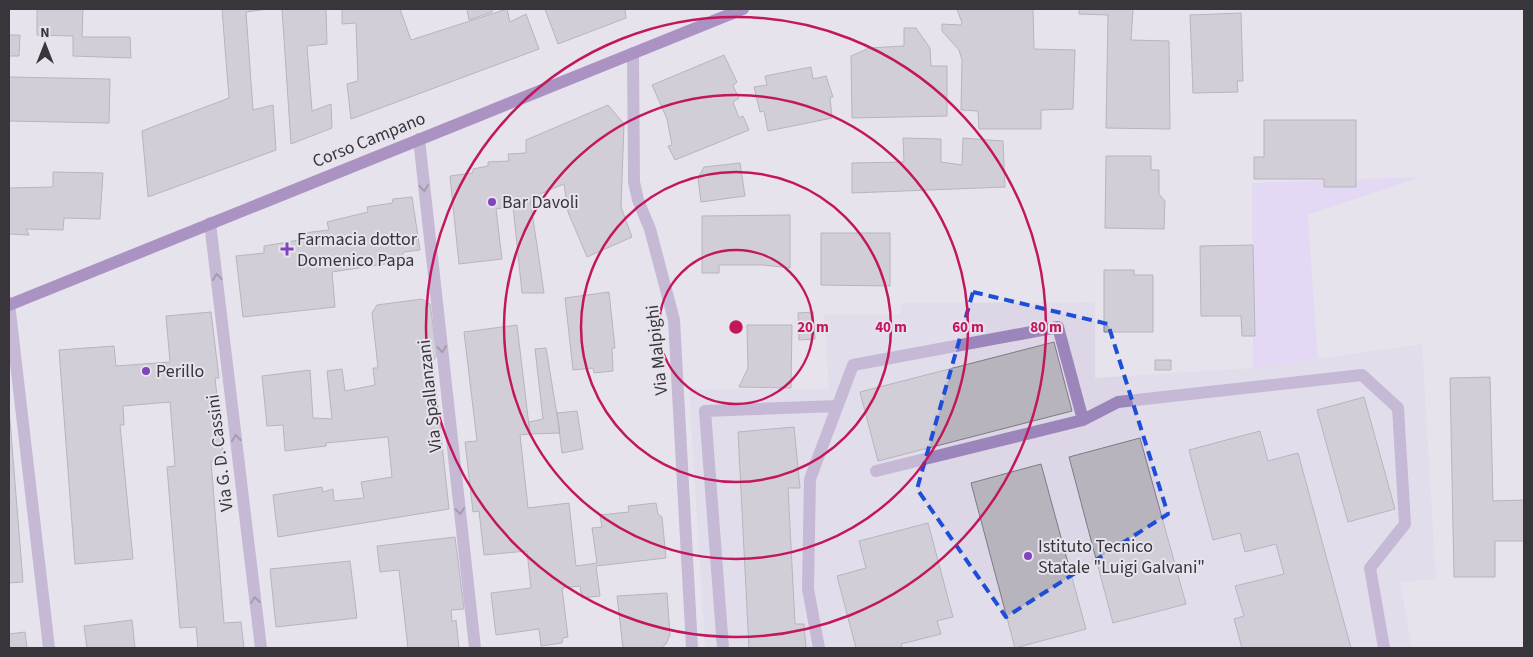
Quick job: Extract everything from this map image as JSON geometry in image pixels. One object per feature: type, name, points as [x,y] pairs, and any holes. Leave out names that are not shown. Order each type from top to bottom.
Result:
[{"type":"main road","name":"Corso Campano","points":[[9,304],[743,9]]},
{"type":"street","name":"Via Malpighi","points":[[633,53],[634,182],[638,200],[656,247],[674,320],[692,648]]},
{"type":"street","name":"Via Spallanzani","points":[[419,139],[475,648]]},
{"type":"street","name":"Via G. D. Cassini","points":[[210,223],[261,648]]},
{"type":"street","points":[[9,304],[49,648]]},
{"type":"street","points":[[819,648],[808,589],[810,479],[853,364],[1058,327],[1083,420]]},
{"type":"street","points":[[876,471],[1083,420],[1118,402],[1362,375],[1398,408],[1405,524],[1370,568],[1384,648]]},
{"type":"street","points":[[723,648],[705,411],[837,406]]},
{"type":"highlighted area","points":[[973,292],[1108,324],[1168,514],[1006,617],[917,489]]},
{"type":"shaded area","points":[[1421,177],[1308,215],[1318,359],[1253,368],[1252,183]]},
{"type":"shaded area","points":[[1095,302],[1095,378],[1253,368],[1422,344],[1436,579],[1400,582],[1412,648],[705,648],[689,389],[829,389],[824,315],[900,314],[902,303]]},
{"type":"building","points":[[37,9],[83,9],[82,37],[130,37],[131,58],[73,56],[73,36],[37,35]]},
{"type":"building","points":[[222,9],[268,9],[246,12],[253,110],[273,105],[276,150],[148,197],[142,131],[229,98]]},
{"type":"building","points":[[282,9],[326,9],[327,44],[307,46],[312,111],[331,104],[332,128],[291,144]]},
{"type":"building","points":[[342,9],[400,9],[411,40],[507,9],[510,22],[526,14],[539,49],[351,119],[347,84],[358,81],[356,23],[342,24]]},
{"type":"building","points":[[467,9],[492,9],[492,12],[469,20]]},
{"type":"building","points":[[545,9],[625,9],[626,18],[558,44]]},
{"type":"building","points":[[957,9],[1033,9],[1034,49],[1075,50],[1073,109],[1041,110],[1041,129],[979,129],[978,111],[961,110],[962,60],[959,50],[942,31],[942,24],[960,25],[962,23]]},
{"type":"building","points":[[1079,9],[1133,9],[1131,40],[1169,41],[1170,129],[1106,128],[1108,15],[1079,14]]},
{"type":"building","points":[[1241,13],[1243,81],[1237,81],[1238,92],[1193,93],[1190,15]]},
{"type":"building","points":[[904,28],[916,28],[930,48],[931,66],[947,66],[947,116],[852,118],[851,56],[869,48],[904,46]]},
{"type":"building","points":[[9,35],[20,35],[19,56],[9,56]]},
{"type":"building","points":[[724,55],[737,82],[733,86],[739,98],[733,102],[739,118],[743,116],[749,130],[675,160],[668,146],[672,145],[667,119],[652,85]]},
{"type":"building","points":[[811,67],[813,79],[826,76],[833,97],[830,97],[832,118],[768,131],[764,111],[760,112],[754,87],[767,85],[765,76]]},
{"type":"building","points":[[9,77],[110,79],[109,123],[9,121]]},
{"type":"building","name":"Bar Davoli","points":[[608,105],[624,124],[621,207],[632,237],[587,257],[568,212],[564,184],[530,198],[544,293],[522,293],[513,206],[496,209],[502,259],[459,264],[450,176],[473,173],[473,169],[488,166],[488,162],[509,161],[508,154],[526,153],[526,140]]},
{"type":"building","points":[[1264,120],[1356,120],[1356,187],[1324,187],[1324,179],[1254,179],[1254,157],[1264,157]]},
{"type":"building","points":[[903,138],[941,139],[941,162],[962,165],[963,138],[1003,141],[1005,187],[852,193],[852,163],[904,162]]},
{"type":"building","points":[[1106,156],[1151,156],[1151,170],[1159,170],[1159,194],[1165,201],[1164,229],[1105,228]]},
{"type":"building","points":[[740,163],[745,196],[701,202],[698,178],[704,167]]},
{"type":"building","points":[[53,172],[103,173],[100,219],[64,218],[63,230],[26,229],[29,235],[9,234],[9,188],[53,187]]},
{"type":"building","points":[[412,197],[420,250],[404,252],[400,258],[385,261],[385,264],[332,272],[335,307],[243,317],[236,256],[264,253],[264,246],[305,239],[303,233],[329,230],[327,222],[368,212],[367,207],[392,203],[393,199]]},
{"type":"building","points":[[790,215],[790,268],[763,265],[719,265],[719,273],[702,273],[702,216]]},
{"type":"building","points":[[821,233],[890,233],[890,286],[821,285]]},
{"type":"building","points":[[1253,245],[1255,336],[1242,336],[1241,316],[1201,316],[1200,246]]},
{"type":"building","points":[[1104,270],[1134,270],[1134,275],[1153,275],[1153,332],[1104,332]]},
{"type":"building","points":[[609,292],[615,348],[612,348],[613,371],[594,373],[593,368],[573,370],[565,298]]},
{"type":"building","points":[[422,299],[430,304],[437,355],[433,361],[449,509],[278,537],[273,495],[322,487],[323,492],[333,489],[334,501],[364,498],[361,482],[392,477],[388,437],[326,443],[326,446],[285,451],[283,425],[267,426],[262,376],[310,370],[313,418],[332,419],[327,371],[342,369],[345,391],[375,385],[373,368],[378,368],[372,313],[377,305]]},
{"type":"building","points":[[211,312],[219,378],[215,378],[224,460],[211,461],[224,623],[241,622],[244,648],[198,648],[196,627],[180,628],[167,467],[175,466],[170,402],[123,406],[124,425],[120,425],[133,559],[75,564],[59,350],[114,346],[116,366],[170,362],[166,316]]},
{"type":"building","points":[[813,312],[815,339],[799,340],[798,313]]},
{"type":"building","points":[[517,325],[530,434],[520,435],[528,508],[569,503],[576,566],[597,563],[592,528],[602,527],[600,515],[629,512],[628,506],[656,503],[658,514],[662,517],[666,558],[596,566],[600,596],[582,598],[580,586],[562,588],[568,637],[563,638],[562,643],[541,646],[539,629],[496,635],[491,593],[531,588],[527,551],[484,555],[479,511],[473,512],[465,442],[477,441],[464,332]]},
{"type":"building","points":[[747,325],[792,325],[791,388],[739,387],[748,368]]},
{"type":"building","points":[[1054,342],[1072,411],[878,461],[860,392]]},
{"type":"building","points":[[546,348],[560,433],[530,434],[529,422],[543,419],[535,349]]},
{"type":"building","points":[[1155,360],[1171,360],[1171,370],[1155,370]]},
{"type":"building","points":[[1490,377],[1493,501],[1524,500],[1524,541],[1495,541],[1495,577],[1454,577],[1450,378]]},
{"type":"building","points":[[1364,397],[1395,509],[1348,522],[1317,410]]},
{"type":"building","points":[[9,408],[23,582],[9,583]]},
{"type":"building","points":[[577,411],[583,449],[562,453],[557,413]]},
{"type":"building","points":[[794,427],[800,488],[788,488],[795,624],[804,624],[806,648],[749,648],[738,432]]},
{"type":"building","points":[[1260,431],[1268,461],[1298,453],[1351,648],[1242,648],[1234,619],[1244,616],[1235,586],[1284,574],[1276,544],[1245,552],[1240,533],[1213,540],[1189,450]]},
{"type":"building","points":[[1140,438],[1186,604],[1113,623],[1069,457]]},
{"type":"building","name":"Istituto Tecnico Statale \"Luigi Galvani\"","points":[[1041,464],[1086,629],[1015,648],[971,483]]},
{"type":"building","points":[[928,523],[953,617],[937,621],[941,634],[901,644],[902,648],[856,648],[837,576],[866,568],[859,541]]},
{"type":"building","points":[[455,537],[464,609],[451,610],[452,622],[456,620],[459,648],[408,648],[399,570],[380,572],[377,546]]},
{"type":"building","points":[[350,561],[357,618],[276,627],[270,569]]},
{"type":"building","points":[[667,593],[670,635],[666,644],[661,648],[623,648],[617,596]]},
{"type":"building","points":[[132,620],[135,648],[87,648],[84,626]]},
{"type":"building","points":[[25,632],[27,648],[9,648],[9,634]]},
{"type":"place","name":"Bar Davoli","points":[[492,202]]},
{"type":"place","name":"Farmacia dottor Domenico Papa","points":[[287,249]]},
{"type":"place","name":"Perillo","points":[[146,371]]},
{"type":"place","name":"Istituto Tecnico Statale \"Luigi Galvani\"","points":[[1028,556]]}]
